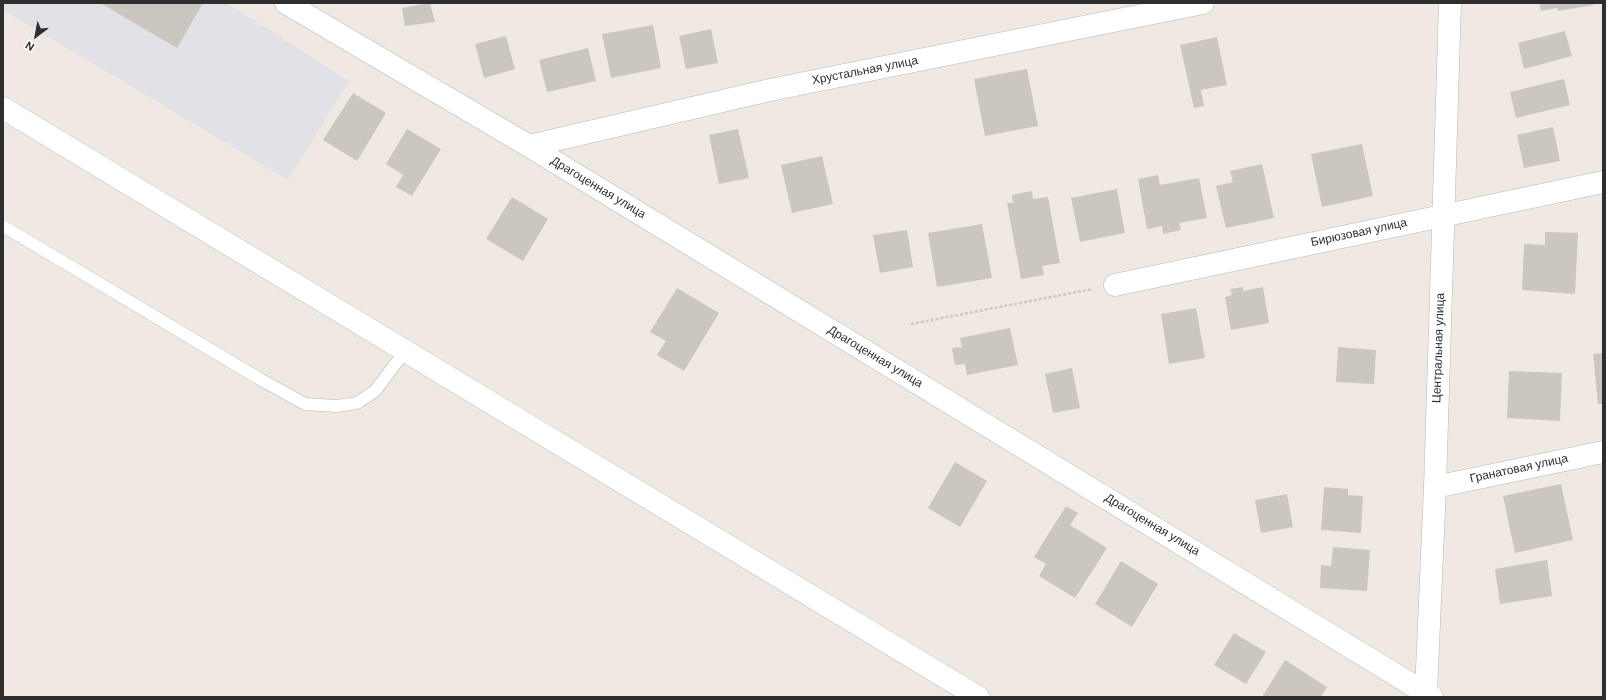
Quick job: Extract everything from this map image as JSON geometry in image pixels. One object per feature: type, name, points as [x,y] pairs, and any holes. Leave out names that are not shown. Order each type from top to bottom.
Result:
[{"type":"street","name":"Драгоценная улица","points":[[286,3],[312,12],[1429,695]]},
{"type":"street","name":"Хрустальная улица","points":[[529,146],[770,90],[1203,3]]},
{"type":"street","name":"Центральная улица","points":[[1429,695],[1450,3]]},
{"type":"street","points":[[3,108],[406,350],[978,697]]},
{"type":"street","name":"Бирюзовая улица","points":[[1115,285],[1603,182]]},
{"type":"street","name":"Гранатовая улица","points":[[1435,486],[1603,452]]},
{"type":"lane","points":[[3,226],[258,378],[305,404],[336,406],[357,402],[376,391],[406,350]]},
{"type":"path","points":[[911,324],[1115,285]]},
{"type":"shaded area","points":[[3,3],[227,3],[349,81],[288,180],[3,10]]},
{"type":"building","points":[[100,3],[203,3],[177,48]]},
{"type":"building","points":[[430,3],[435,22],[405,26],[402,8]]},
{"type":"building","points":[[1539,3],[1594,3],[1594,5],[1558,11],[1557,8],[1541,11]]},
{"type":"building","points":[[653,25],[661,68],[611,78],[602,34]]},
{"type":"building","points":[[711,29],[718,63],[686,69],[679,36]]},
{"type":"building","points":[[1565,31],[1572,56],[1524,69],[1518,43]]},
{"type":"building","points":[[506,36],[515,69],[484,78],[475,44]]},
{"type":"building","points":[[1217,37],[1227,85],[1201,90],[1204,106],[1194,108],[1180,45]]},
{"type":"building","points":[[588,48],[596,81],[547,92],[539,60]]},
{"type":"building","points":[[1027,69],[1038,126],[985,136],[974,79]]},
{"type":"building","points":[[1564,79],[1570,105],[1516,118],[1510,92]]},
{"type":"building","points":[[353,93],[386,113],[357,161],[323,140]]},
{"type":"building","points":[[1553,127],[1560,161],[1524,168],[1517,135]]},
{"type":"building","points":[[407,129],[441,149],[412,196],[396,187],[403,175],[386,164]]},
{"type":"building","points":[[738,129],[749,178],[719,184],[709,135]]},
{"type":"building","points":[[1362,144],[1373,196],[1322,207],[1311,154]]},
{"type":"building","points":[[822,156],[833,204],[792,213],[781,165]]},
{"type":"building","points":[[1262,164],[1274,218],[1226,228],[1216,186],[1233,182],[1230,171]]},
{"type":"building","points":[[1158,175],[1160,185],[1199,178],[1207,218],[1179,223],[1181,230],[1163,234],[1162,226],[1147,229],[1138,179]]},
{"type":"building","points":[[1117,189],[1125,233],[1080,242],[1071,198]]},
{"type":"building","points":[[1032,191],[1033,199],[1048,197],[1060,263],[1042,266],[1044,275],[1021,279],[1007,203],[1013,203],[1012,195]]},
{"type":"building","points":[[512,197],[548,219],[523,261],[486,239]]},
{"type":"building","points":[[982,224],[992,278],[937,287],[928,233]]},
{"type":"building","points":[[907,230],[913,267],[880,273],[873,235]]},
{"type":"building","points":[[1545,232],[1578,233],[1575,294],[1522,290],[1524,244],[1545,245]]},
{"type":"building","points":[[1243,287],[1243,291],[1263,287],[1269,323],[1231,330],[1225,297],[1232,295],[1230,289]]},
{"type":"building","points":[[677,288],[719,313],[684,371],[657,355],[666,341],[650,332]]},
{"type":"building","points":[[1196,308],[1205,358],[1169,364],[1161,314]]},
{"type":"building","points":[[1010,328],[1018,365],[967,375],[965,364],[955,365],[952,348],[962,347],[960,338]]},
{"type":"building","points":[[1338,347],[1376,350],[1374,384],[1336,382]]},
{"type":"building","points":[[1603,353],[1603,404],[1598,404],[1593,354]]},
{"type":"building","points":[[1072,368],[1080,408],[1053,413],[1045,374]]},
{"type":"building","points":[[1509,371],[1562,373],[1560,421],[1507,418]]},
{"type":"building","points":[[955,462],[987,481],[960,527],[928,508]]},
{"type":"building","points":[[1561,484],[1573,540],[1515,553],[1503,496]]},
{"type":"building","points":[[1324,487],[1348,489],[1348,495],[1363,496],[1361,533],[1321,530]]},
{"type":"building","points":[[1287,494],[1293,527],[1261,533],[1255,500]]},
{"type":"building","points":[[1066,506],[1078,513],[1070,525],[1107,548],[1075,598],[1039,576],[1046,564],[1034,557]]},
{"type":"building","points":[[1333,547],[1370,550],[1367,591],[1320,588],[1321,565],[1331,566]]},
{"type":"building","points":[[1547,560],[1552,596],[1500,604],[1495,569]]},
{"type":"building","points":[[1121,561],[1158,584],[1132,627],[1095,604]]},
{"type":"building","points":[[1234,633],[1266,652],[1246,684],[1214,665]]},
{"type":"building","points":[[1285,660],[1327,687],[1321,697],[1262,697]]}]
